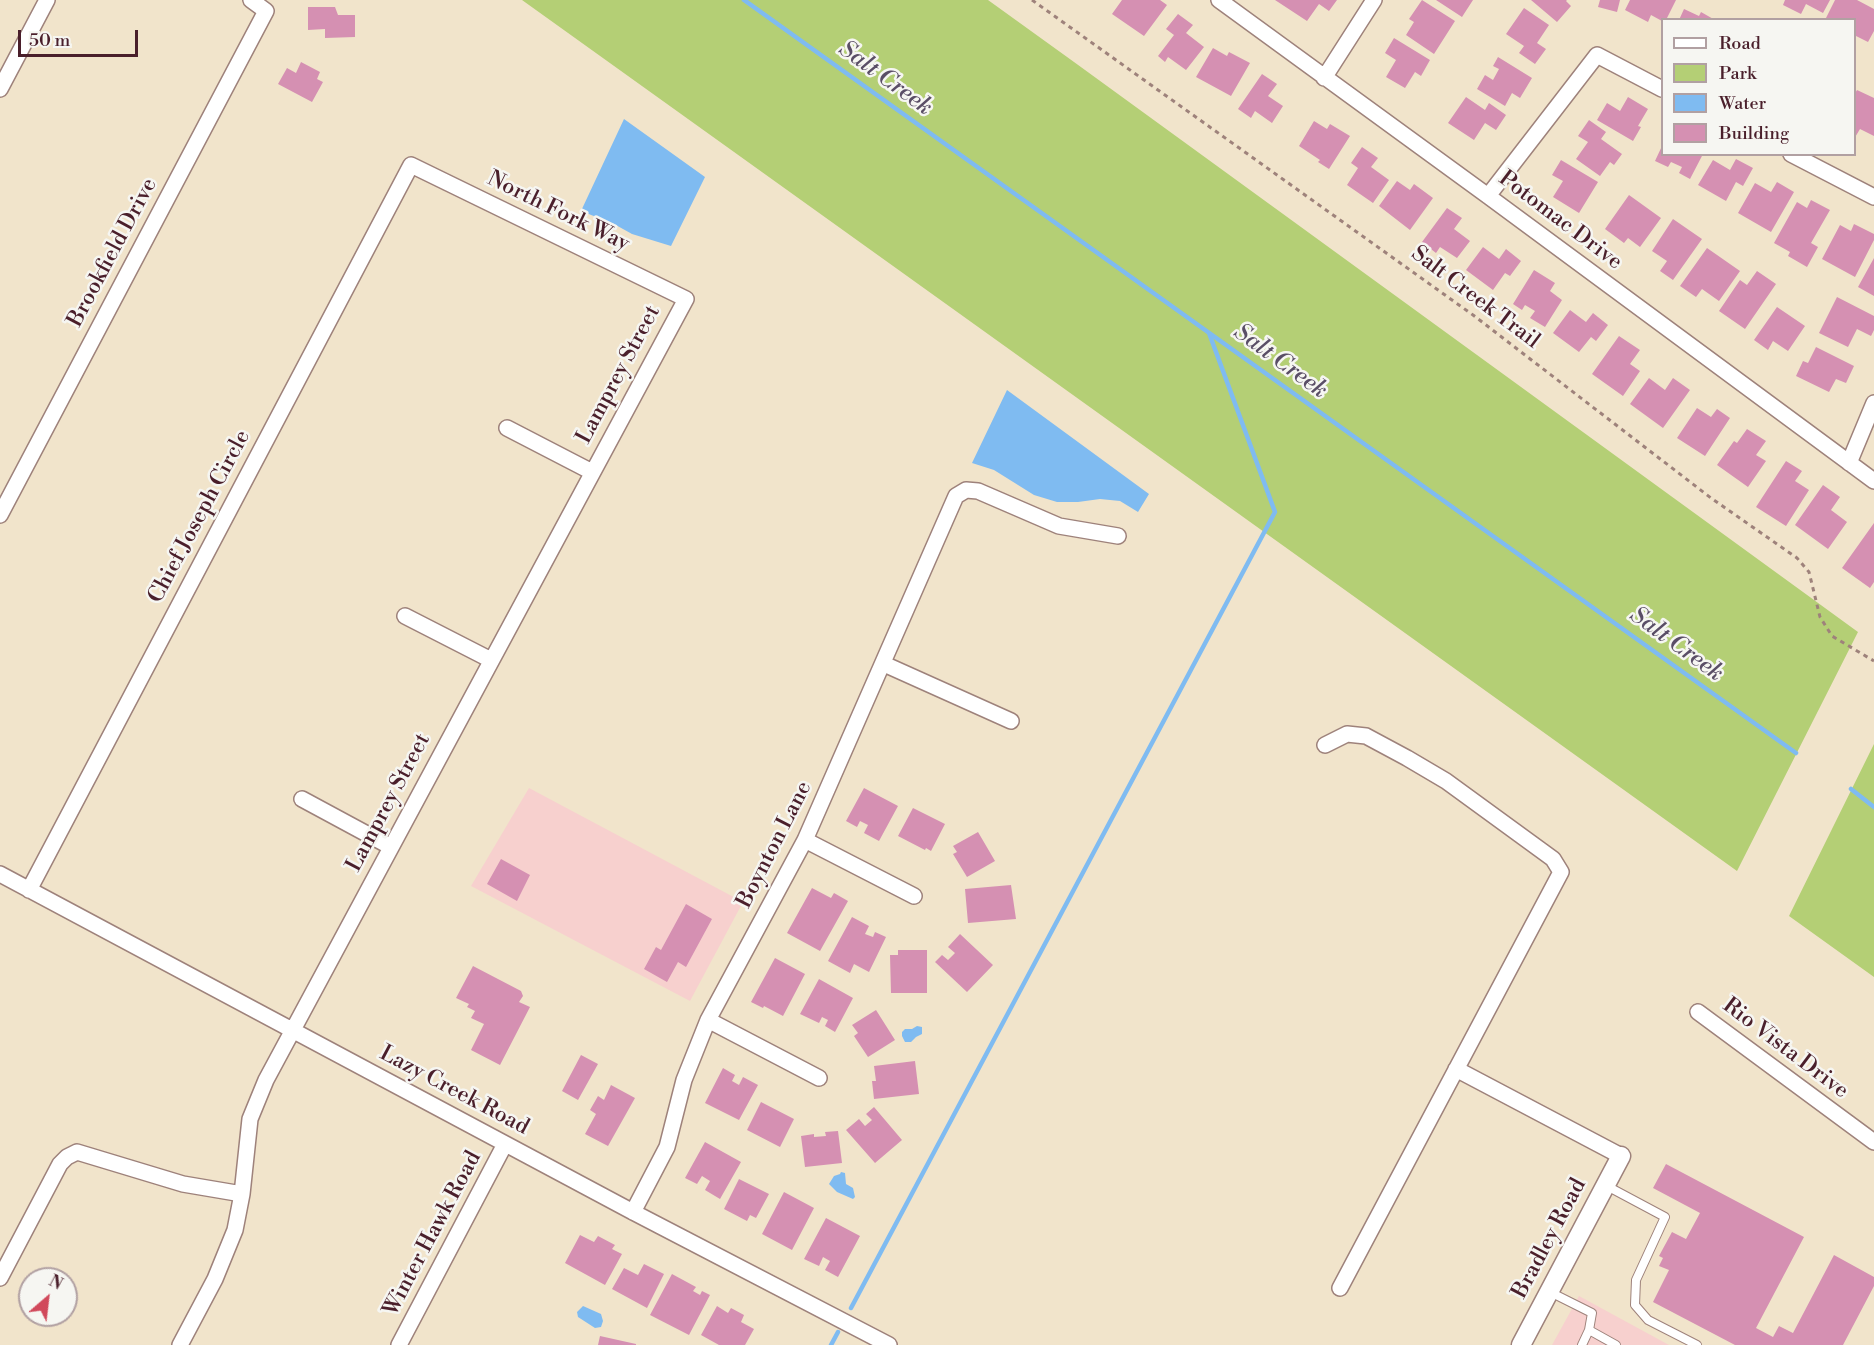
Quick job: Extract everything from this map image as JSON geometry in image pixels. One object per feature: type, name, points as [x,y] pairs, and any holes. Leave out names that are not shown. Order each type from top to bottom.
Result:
[{"type":"street","points":[[0,88],[5,67],[47,0]]},
{"type":"street","name":"Brookfield Drive","points":[[0,515],[266,11],[251,0]]},
{"type":"street","name":"Potomac Drive","points":[[1219,0],[1874,481]]},
{"type":"street","points":[[1324,78],[1374,0]]},
{"type":"street","points":[[1488,196],[1597,55],[1661,88]]},
{"type":"street","points":[[1795,156],[1874,197]]},
{"type":"street","name":"North Fork Way","points":[[411,165],[686,299]]},
{"type":"street","name":"Chief Joseph Circle","points":[[29,890],[411,165]]},
{"type":"street","name":"Lamprey Street","points":[[180,1345],[222,1262],[235,1230],[242,1194],[250,1119],[266,1080],[686,299]]},
{"type":"street","points":[[1849,463],[1874,403]]},
{"type":"street","points":[[507,428],[592,472]]},
{"type":"street","name":"Boynton Lane","points":[[633,1212],[667,1147],[684,1080],[708,1020],[806,840],[956,496],[966,490],[978,491],[1059,526],[1118,536]]},
{"type":"street","points":[[405,616],[491,660]]},
{"type":"street","points":[[884,664],[1011,721]]},
{"type":"street","points":[[1325,745],[1347,734],[1366,736],[1376,741],[1446,781],[1553,859],[1561,872],[1340,1288]]},
{"type":"street","points":[[302,799],[391,847]]},
{"type":"street","points":[[806,840],[914,896]]},
{"type":"street","name":"Lazy Creek Road","points":[[0,874],[633,1212],[889,1345]]},
{"type":"street","name":"Rio Vista Drive","points":[[1698,1012],[1874,1142]]},
{"type":"street","points":[[708,1020],[819,1078]]},
{"type":"street","points":[[1456,1069],[1621,1156]]},
{"type":"street","name":"Winter Hawk Road","points":[[399,1345],[505,1144]]},
{"type":"street","points":[[0,1278],[60,1164],[77,1152],[183,1184],[242,1194]]},
{"type":"street","name":"Bradley Road","points":[[1521,1345],[1621,1156]]},
{"type":"lane","points":[[1605,1185],[1665,1217],[1636,1280],[1635,1305],[1648,1320],[1697,1345]]},
{"type":"lane","points":[[1549,1291],[1592,1314],[1589,1330],[1582,1345]]},
{"type":"lane","points":[[1589,1330],[1616,1345]]},
{"type":"path","name":"Salt Creek Trail","points":[[1032,0],[1473,315],[1711,498],[1797,558],[1809,572],[1820,616],[1832,636],[1874,661]]},
{"type":"shaded area","points":[[529,788],[743,902],[690,1001],[471,886]]},
{"type":"shaded area","points":[[1579,1296],[1669,1345],[1552,1345]]},
{"type":"green space","points":[[522,0],[988,0],[1858,632],[1737,871]]},
{"type":"green space","points":[[1874,744],[1874,977],[1789,916]]},
{"type":"water","points":[[624,119],[705,177],[671,246],[632,234],[581,211]]},
{"type":"water","points":[[1007,390],[1149,494],[1138,512],[1120,501],[1100,499],[1057,502],[1034,495],[994,470],[972,463]]},
{"type":"water","points":[[917,1026],[922,1027],[922,1034],[911,1042],[905,1042],[902,1032]]},
{"type":"water","points":[[841,1172],[845,1173],[846,1184],[853,1188],[855,1197],[853,1199],[837,1192],[829,1184],[834,1176]]},
{"type":"water","points":[[583,1306],[601,1314],[603,1321],[601,1327],[595,1328],[578,1317],[577,1312]]},
{"type":"building","points":[[1122,0],[1160,0],[1167,5],[1144,36],[1112,14]]},
{"type":"building","points":[[1275,0],[1337,0],[1329,11],[1319,4],[1307,21]]},
{"type":"building","points":[[1422,0],[1455,21],[1434,54],[1406,35],[1414,22],[1409,19]]},
{"type":"building","points":[[1436,0],[1473,0],[1462,17]]},
{"type":"building","points":[[1531,0],[1567,0],[1571,6],[1557,22]]},
{"type":"building","points":[[1600,0],[1620,0],[1617,12],[1598,7]]},
{"type":"building","points":[[1630,0],[1676,0],[1667,18],[1661,18],[1661,20],[1651,15],[1648,22],[1625,10]]},
{"type":"building","points":[[1785,0],[1830,0],[1823,13],[1806,4],[1801,14],[1783,5]]},
{"type":"building","points":[[1835,0],[1857,0],[1874,9],[1874,31],[1868,42],[1856,36],[1856,18],[1826,18]]},
{"type":"building","points":[[308,7],[335,7],[338,15],[355,15],[355,37],[325,38],[325,29],[308,30]]},
{"type":"building","points":[[1524,8],[1549,25],[1537,43],[1546,49],[1535,64],[1519,53],[1524,46],[1506,34]]},
{"type":"building","points":[[1684,9],[1699,16],[1701,12],[1712,18],[1680,18]]},
{"type":"building","points":[[1178,14],[1193,25],[1186,33],[1204,47],[1186,70],[1168,57],[1165,62],[1158,56],[1174,35],[1166,29]]},
{"type":"building","points":[[1394,38],[1430,60],[1421,76],[1415,72],[1405,88],[1386,77],[1396,60],[1385,53]]},
{"type":"building","points":[[1213,48],[1227,56],[1229,52],[1250,63],[1231,96],[1196,77]]},
{"type":"building","points":[[1498,57],[1532,78],[1520,98],[1512,93],[1505,106],[1477,89],[1485,75],[1493,80],[1499,69],[1493,66]]},
{"type":"building","points":[[301,62],[320,72],[317,79],[323,82],[312,102],[278,84],[287,68],[296,73]]},
{"type":"building","points":[[1262,74],[1277,84],[1268,96],[1283,106],[1272,123],[1255,111],[1251,118],[1238,109]]},
{"type":"building","points":[[1857,90],[1874,98],[1874,136],[1860,129],[1856,136]]},
{"type":"building","points":[[1466,97],[1485,110],[1489,103],[1506,115],[1496,130],[1485,123],[1474,140],[1448,123]]},
{"type":"building","points":[[1628,97],[1648,109],[1638,126],[1641,127],[1633,141],[1597,120],[1607,103],[1620,111]]},
{"type":"building","points":[[1589,120],[1606,132],[1601,139],[1622,154],[1614,165],[1610,162],[1600,176],[1576,159],[1588,142],[1578,136]]},
{"type":"building","points":[[1314,121],[1327,129],[1330,124],[1350,136],[1329,169],[1299,146]]},
{"type":"building","points":[[1362,147],[1378,158],[1371,167],[1389,180],[1373,203],[1347,185],[1358,168],[1351,163]]},
{"type":"building","points":[[1661,148],[1661,156],[1702,156],[1690,179],[1679,173],[1682,167],[1671,162],[1668,167],[1655,161]]},
{"type":"building","points":[[1736,159],[1753,168],[1743,186],[1736,182],[1726,201],[1698,185],[1713,160],[1730,170]]},
{"type":"building","points":[[1561,160],[1598,182],[1579,213],[1553,197],[1563,181],[1552,175]]},
{"type":"building","points":[[1397,181],[1410,190],[1414,184],[1433,198],[1410,230],[1379,206]]},
{"type":"building","points":[[1777,182],[1794,192],[1771,232],[1738,213],[1755,183],[1771,192]]},
{"type":"building","points":[[1629,195],[1661,218],[1640,247],[1628,238],[1624,243],[1605,229]]},
{"type":"building","points":[[1811,200],[1830,210],[1811,243],[1818,247],[1807,267],[1788,256],[1790,252],[1774,243],[1797,202],[1807,208]]},
{"type":"building","points":[[1447,208],[1462,218],[1454,229],[1470,241],[1457,258],[1440,247],[1436,253],[1422,242]]},
{"type":"building","points":[[1673,219],[1702,239],[1673,280],[1660,271],[1667,261],[1652,251]]},
{"type":"building","points":[[1854,224],[1874,234],[1874,240],[1855,277],[1822,259],[1840,225],[1851,231]]},
{"type":"building","points":[[1483,247],[1499,259],[1506,249],[1521,261],[1510,276],[1505,273],[1493,290],[1466,270]]},
{"type":"building","points":[[1707,248],[1740,271],[1719,301],[1702,289],[1696,297],[1680,286]]},
{"type":"building","points":[[1874,258],[1874,296],[1858,287]]},
{"type":"building","points":[[1534,270],[1555,283],[1550,291],[1562,300],[1545,327],[1530,318],[1535,311],[1525,305],[1522,310],[1513,304]]},
{"type":"building","points":[[1757,271],[1776,284],[1745,329],[1719,311],[1740,280],[1747,285]]},
{"type":"building","points":[[1837,297],[1874,316],[1874,330],[1871,336],[1857,329],[1848,347],[1819,333]]},
{"type":"building","points":[[1777,307],[1805,326],[1788,351],[1773,341],[1768,350],[1754,340]]},
{"type":"building","points":[[1570,310],[1586,322],[1593,313],[1608,325],[1596,341],[1591,337],[1579,352],[1553,333]]},
{"type":"building","points":[[1619,336],[1640,350],[1630,364],[1640,371],[1623,396],[1592,374]]},
{"type":"building","points":[[1816,347],[1854,366],[1846,383],[1836,379],[1829,392],[1796,376],[1803,361],[1808,363]]},
{"type":"building","points":[[1649,378],[1665,390],[1673,378],[1690,390],[1663,428],[1630,404]]},
{"type":"building","points":[[1697,408],[1711,417],[1717,409],[1730,418],[1705,456],[1677,438]]},
{"type":"building","points":[[1747,429],[1766,441],[1756,455],[1766,461],[1748,487],[1717,465],[1734,441],[1737,443]]},
{"type":"building","points":[[1786,461],[1802,471],[1795,481],[1809,490],[1786,526],[1756,507]]},
{"type":"building","points":[[1823,485],[1840,497],[1831,510],[1847,522],[1828,549],[1795,525]]},
{"type":"building","points":[[1874,523],[1874,582],[1870,588],[1842,568]]},
{"type":"building","points":[[864,788],[898,806],[879,841],[864,833],[868,825],[860,821],[857,827],[846,821]]},
{"type":"building","points":[[913,808],[945,824],[931,851],[898,836]]},
{"type":"building","points":[[978,832],[995,861],[967,877],[953,854],[957,852],[953,846]]},
{"type":"building","points":[[501,859],[530,875],[517,901],[487,884]]},
{"type":"building","points":[[1011,885],[1016,919],[968,923],[965,889]]},
{"type":"building","points":[[812,888],[831,898],[834,893],[848,901],[820,951],[787,933]]},
{"type":"building","points":[[686,904],[712,919],[686,967],[678,962],[667,982],[644,969],[656,947],[661,950]]},
{"type":"building","points":[[852,917],[869,926],[865,934],[873,937],[875,932],[886,937],[869,972],[854,964],[850,973],[828,961]]},
{"type":"building","points":[[960,934],[993,965],[967,992],[935,962],[942,955],[948,960],[955,953],[948,947]]},
{"type":"building","points":[[898,950],[927,950],[927,993],[891,993],[890,955],[898,955]]},
{"type":"building","points":[[775,958],[805,974],[783,1016],[751,1002]]},
{"type":"building","points":[[473,966],[521,991],[523,996],[519,1002],[530,1007],[500,1065],[471,1050],[484,1024],[471,1018],[475,1011],[467,1007],[469,1004],[456,998]]},
{"type":"building","points":[[819,979],[853,998],[835,1032],[825,1026],[828,1020],[822,1017],[819,1023],[800,1014]]},
{"type":"building","points":[[876,1010],[895,1040],[868,1057],[854,1036],[858,1033],[852,1025]]},
{"type":"building","points":[[581,1055],[598,1064],[578,1100],[562,1091]]},
{"type":"building","points":[[915,1061],[919,1094],[874,1099],[872,1081],[876,1081],[874,1066]]},
{"type":"building","points":[[723,1068],[735,1075],[732,1081],[739,1085],[743,1077],[758,1085],[739,1120],[705,1103]]},
{"type":"building","points":[[611,1085],[635,1098],[608,1146],[585,1134],[596,1114],[590,1110],[598,1096],[604,1100]]},
{"type":"building","points":[[761,1102],[794,1119],[780,1147],[747,1130]]},
{"type":"building","points":[[874,1107],[902,1140],[875,1163],[846,1130],[859,1119],[865,1126],[872,1120],[866,1114]]},
{"type":"building","points":[[838,1131],[842,1163],[805,1167],[801,1136],[814,1134],[814,1137],[826,1136],[825,1132]]},
{"type":"building","points":[[705,1142],[741,1162],[720,1199],[705,1190],[710,1181],[702,1176],[697,1184],[685,1178]]},
{"type":"building","points":[[1666,1164],[1804,1237],[1756,1328],[1773,1337],[1779,1326],[1793,1333],[1834,1255],[1874,1277],[1874,1286],[1843,1345],[1735,1345],[1653,1302],[1669,1270],[1659,1266],[1663,1258],[1659,1256],[1672,1232],[1686,1239],[1700,1213],[1653,1188]]},
{"type":"building","points":[[739,1179],[769,1194],[756,1218],[750,1215],[747,1221],[724,1209]]},
{"type":"building","points":[[784,1192],[814,1208],[792,1250],[762,1234]]},
{"type":"building","points":[[826,1218],[860,1236],[838,1277],[825,1270],[830,1261],[823,1257],[819,1266],[804,1259]]},
{"type":"building","points":[[580,1235],[594,1242],[598,1236],[615,1245],[612,1249],[622,1254],[605,1285],[565,1263]]},
{"type":"building","points":[[644,1264],[664,1274],[647,1308],[612,1289],[624,1268],[638,1275]]},
{"type":"building","points":[[672,1274],[696,1287],[693,1291],[700,1295],[702,1291],[710,1295],[689,1335],[650,1315]]},
{"type":"building","points":[[717,1306],[728,1313],[731,1308],[744,1315],[741,1322],[754,1329],[745,1345],[719,1345],[701,1335]]},
{"type":"building","points":[[600,1336],[636,1344],[636,1345],[598,1345]]},
{"type":"waterway","name":"Salt Creek","points":[[744,0],[1796,753]]},
{"type":"waterway","points":[[851,1308],[1275,512],[1209,333]]},
{"type":"waterway","name":"Salt Creek","points":[[1851,789],[1874,807]]},
{"type":"waterway","points":[[831,1345],[838,1332]]}]
